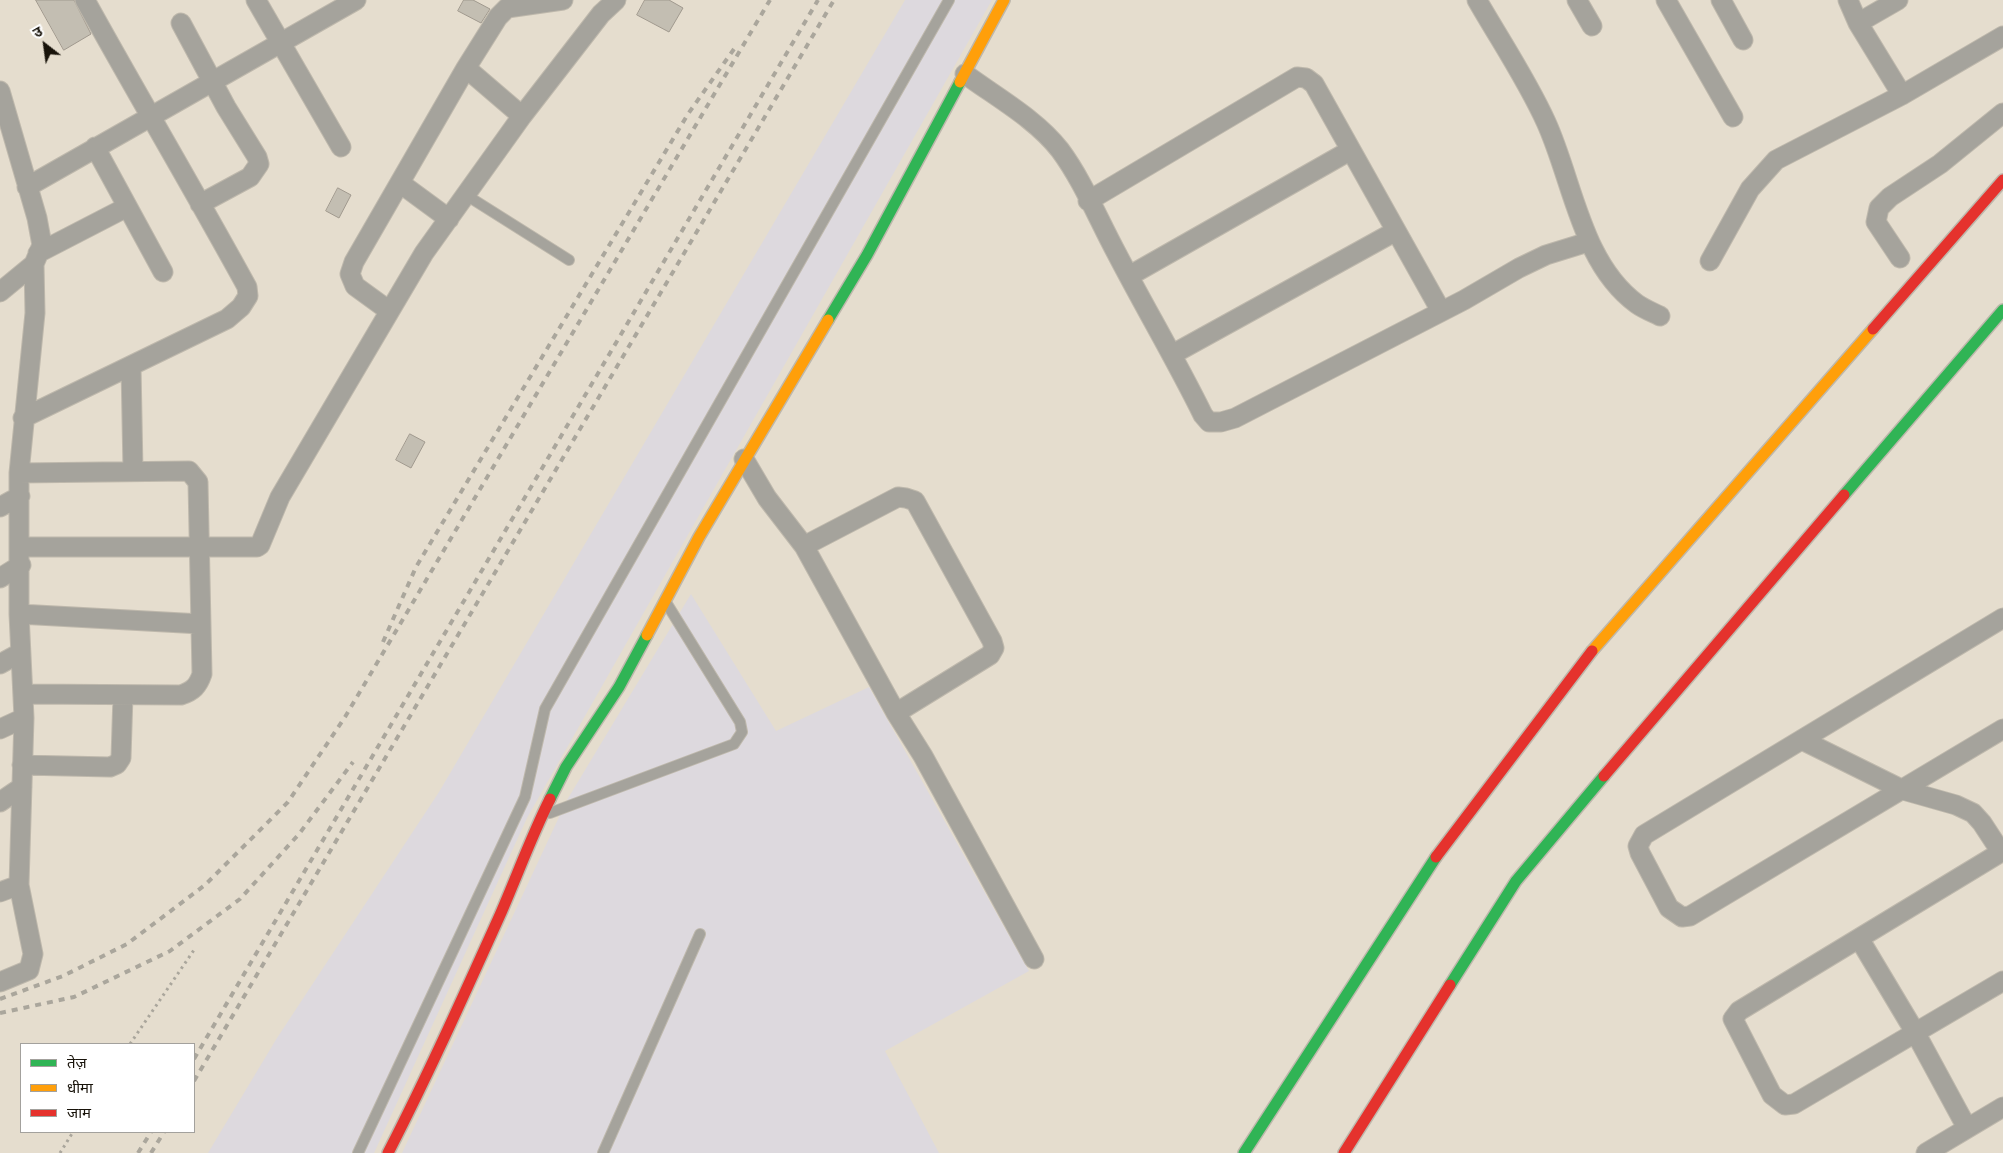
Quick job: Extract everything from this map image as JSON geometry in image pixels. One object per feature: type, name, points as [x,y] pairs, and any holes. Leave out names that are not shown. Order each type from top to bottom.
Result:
[{"type":"street","points":[[23,418],[227,319],[241,307],[248,296],[247,287],[84,0]]},
{"type":"street","points":[[256,0],[341,148]]},
{"type":"street","points":[[27,187],[356,0]]},
{"type":"street","points":[[388,310],[356,286],[350,274],[354,262],[492,26],[507,8],[563,0]]},
{"type":"street","points":[[0,578],[20,556],[200,547],[257,547],[260,545],[280,497],[388,310],[424,253],[522,116],[601,14],[616,0]]},
{"type":"street","points":[[388,1153],[412,1106],[500,914],[542,816],[566,768],[619,687],[665,599],[744,459],[867,255],[1004,0]]},
{"type":"street","points":[[1477,0],[1542,112],[1554,139],[1588,242],[1618,287],[1637,304],[1660,316]]},
{"type":"street","points":[[1577,0],[1592,26]]},
{"type":"street","points":[[1666,0],[1733,117]]},
{"type":"street","points":[[1721,0],[1743,40]]},
{"type":"street","points":[[1848,0],[1858,23],[1902,95]]},
{"type":"street","points":[[1858,23],[1898,0]]},
{"type":"street","points":[[181,23],[257,157],[259,164],[250,178],[200,204]]},
{"type":"street","points":[[1710,261],[1750,189],[1776,160],[1902,95],[2003,36]]},
{"type":"street","points":[[466,68],[522,116]]},
{"type":"street","points":[[965,74],[1036,126],[1059,149],[1076,175],[1088,201],[1173,354],[1203,415],[1209,422],[1220,422],[1235,418],[1546,254],[1588,242]]},
{"type":"street","points":[[1088,201],[1296,77],[1306,78],[1314,84],[1441,311]]},
{"type":"street","points":[[0,91],[37,218],[42,244],[36,258],[35,313],[19,473],[19,614],[24,694],[19,886],[34,954],[29,970],[0,982]]},
{"type":"street","points":[[1900,258],[1876,222],[1878,208],[1890,197],[1940,164],[2003,113]]},
{"type":"street","points":[[95,148],[163,272]]},
{"type":"street","points":[[1129,276],[1351,150]]},
{"type":"street","points":[[1244,1153],[1442,848],[1585,659],[2003,180]]},
{"type":"street","points":[[400,183],[449,219]]},
{"type":"street","points":[[0,292],[36,258],[127,207]]},
{"type":"street","points":[[1173,354],[1396,231]]},
{"type":"street","points":[[1344,1153],[1516,881],[1661,708],[2003,310]]},
{"type":"street","points":[[131,366],[133,471]]},
{"type":"street","points":[[744,459],[767,498],[804,546],[896,712],[923,756],[1034,959]]},
{"type":"street","points":[[19,473],[189,471],[198,482],[200,547],[202,674],[198,685],[191,692],[181,695],[24,694]]},
{"type":"street","points":[[0,507],[20,496]]},
{"type":"street","points":[[804,546],[898,497],[915,502],[992,641],[994,648],[990,655],[896,712]]},
{"type":"street","points":[[19,614],[201,624]]},
{"type":"street","points":[[2003,618],[1644,835],[1638,846],[1640,853],[1674,912],[1682,917],[1698,913],[2003,728]]},
{"type":"street","points":[[0,664],[20,652]]},
{"type":"street","points":[[22,765],[110,767],[117,764],[121,758],[123,695]]},
{"type":"street","points":[[0,729],[24,718]]},
{"type":"street","points":[[1802,740],[1903,790],[1956,805],[1973,813],[2002,852],[1860,940],[1739,1011],[1733,1019],[1772,1095],[1785,1105],[1794,1104],[2003,981]]},
{"type":"street","points":[[0,802],[22,787]]},
{"type":"street","points":[[0,892],[19,886]]},
{"type":"street","points":[[1860,940],[1915,1032],[1967,1128]]},
{"type":"street","points":[[1926,1153],[2003,1107]]},
{"type":"lane","points":[[358,1153],[525,796],[545,709],[949,0]]},
{"type":"lane","points":[[466,195],[569,260]]},
{"type":"lane","points":[[542,816],[734,744],[742,732],[740,722],[665,599]]},
{"type":"lane","points":[[603,1153],[700,934]]},
{"type":"path","points":[[131,1043],[194,950]]},
{"type":"path","points":[[60,1153],[72,1133]]},
{"type":"shaded area","points":[[905,0],[992,0],[527,818],[374,1153],[208,1153],[277,1038],[439,792]]},
{"type":"shaded area","points":[[691,594],[776,731],[869,687],[1029,971],[885,1051],[939,1153],[402,1153],[567,800]]},
{"type":"building","points":[[36,0],[74,0],[91,34],[64,50]]},
{"type":"building","points":[[464,0],[473,0],[490,9],[481,23],[458,11]]},
{"type":"building","points":[[645,0],[669,0],[683,8],[669,32],[637,15]]},
{"type":"building","points":[[338,188],[351,195],[339,218],[326,211]]},
{"type":"building","points":[[410,434],[425,442],[411,468],[396,460]]},
{"type":"railway","points":[[0,999],[63,976],[127,944],[205,885],[288,802],[345,717],[770,0]]},
{"type":"railway","points":[[195,1057],[818,0]]},
{"type":"railway","points":[[195,1079],[834,0]]},
{"type":"railway","points":[[383,642],[416,567],[688,114],[734,49]]},
{"type":"railway","points":[[0,1013],[74,997],[170,951],[240,899],[299,834],[353,762]]},
{"type":"railway","points":[[138,1153],[150,1133]]},
{"type":"railway","points":[[151,1153],[163,1133]]},
{"type":"traffic: fast","points":[[828,320],[867,255],[960,82]]},
{"type":"traffic: fast","points":[[1844,495],[2003,310]]},
{"type":"traffic: fast","points":[[550,799],[566,767],[619,687],[647,635]]},
{"type":"traffic: fast","points":[[1450,985],[1516,881],[1604,776]]},
{"type":"traffic: fast","points":[[1244,1153],[1436,857]]},
{"type":"traffic: slow","points":[[960,82],[1004,0]]},
{"type":"traffic: slow","points":[[647,635],[699,537],[828,320]]},
{"type":"traffic: slow","points":[[1592,651],[1873,329]]},
{"type":"traffic: jam","points":[[1873,329],[2003,180]]},
{"type":"traffic: jam","points":[[1604,776],[1844,495]]},
{"type":"traffic: jam","points":[[1436,857],[1592,651]]},
{"type":"traffic: jam","points":[[388,1153],[459,1005],[550,799]]},
{"type":"traffic: jam","points":[[1344,1153],[1450,985]]}]
